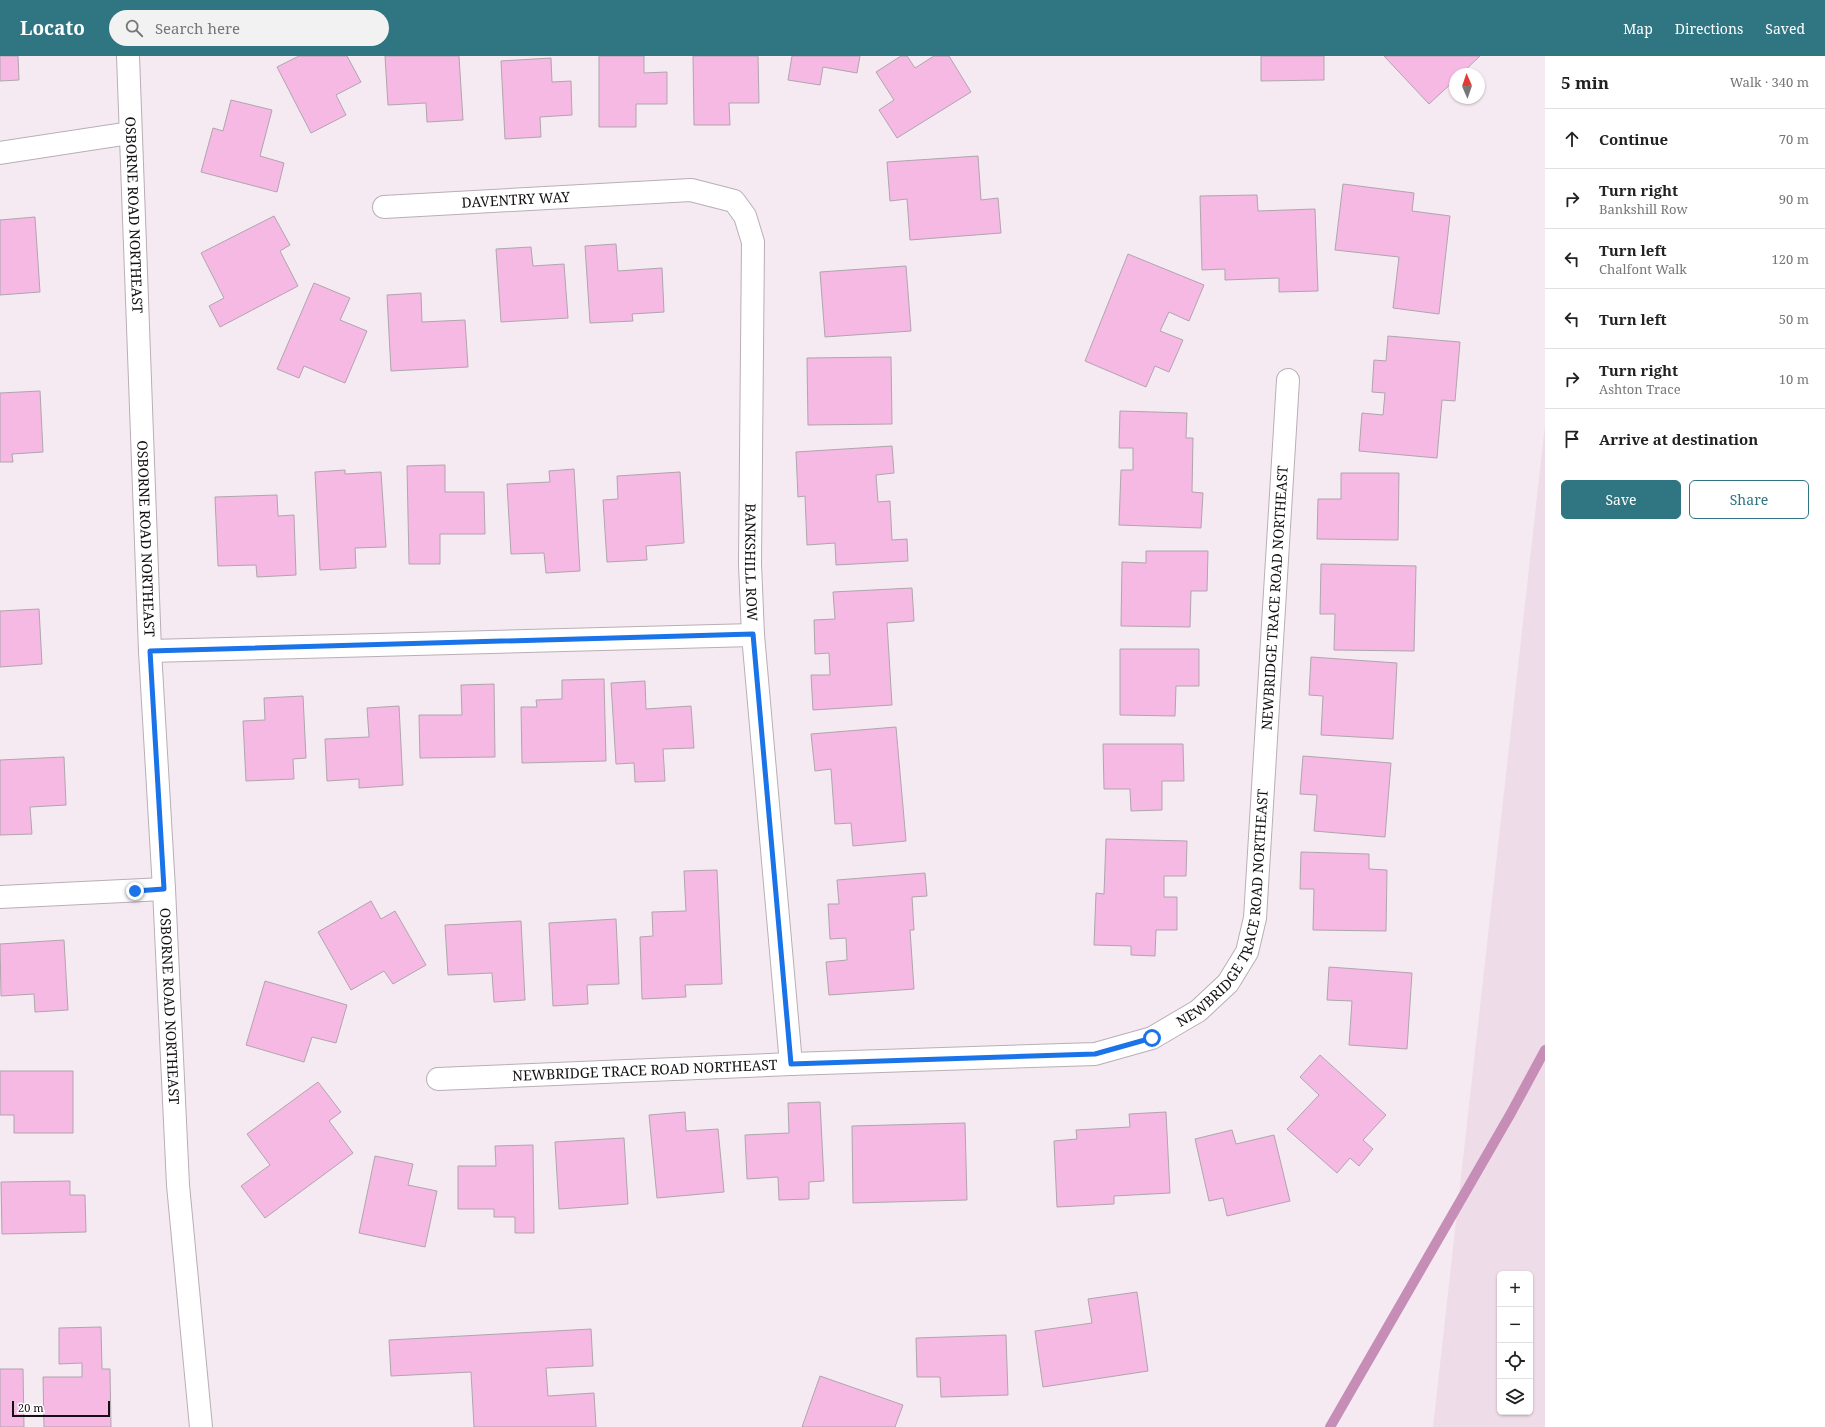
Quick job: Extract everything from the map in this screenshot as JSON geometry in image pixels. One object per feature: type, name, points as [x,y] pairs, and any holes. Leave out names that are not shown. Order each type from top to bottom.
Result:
[{"type":"street","name":"OSBORNE ROAD NORTHEAST","points":[[128,56],[150,651],[164,889],[178,1185],[201,1427]]},
{"type":"street","points":[[0,153],[130,133]]},
{"type":"street","name":"BANKSHILL ROW","points":[[648,192],[692,190],[734,201],[746,216],[753,242],[750,564],[753,634],[791,1064]]},
{"type":"street","name":"DAVENTRY WAY","points":[[384,207],[648,192]]},
{"type":"street","name":"NEWBRIDGE TRACE ROAD NORTHEAST","points":[[438,1079],[791,1064],[1095,1054],[1152,1038],[1198,1011],[1228,984],[1247,952],[1255,918],[1288,380]]},
{"type":"street","points":[[150,651],[753,634]]},
{"type":"street","points":[[0,897],[164,889]]},
{"type":"shaded area","points":[[1545,425],[1545,1427],[1433,1427]]},
{"type":"building","points":[[0,56],[18,56],[19,80],[0,81]]},
{"type":"building","points":[[299,56],[347,56],[361,82],[336,95],[346,115],[311,133],[277,67]]},
{"type":"building","points":[[385,56],[459,56],[463,120],[427,122],[426,103],[388,105]]},
{"type":"building","points":[[599,56],[644,56],[644,73],[667,72],[667,104],[636,104],[636,127],[599,127]]},
{"type":"building","points":[[693,56],[758,56],[759,103],[729,103],[730,125],[694,125]]},
{"type":"building","points":[[792,56],[860,56],[857,73],[823,67],[820,85],[788,80]]},
{"type":"building","points":[[901,56],[907,56],[915,68],[934,56],[949,56],[971,92],[897,138],[879,110],[894,100],[876,72]]},
{"type":"building","points":[[1261,56],[1324,56],[1324,80],[1261,81]]},
{"type":"building","points":[[1384,56],[1480,56],[1467,68],[1449,68],[1449,86],[1429,104]]},
{"type":"building","points":[[551,58],[552,82],[571,81],[572,115],[540,117],[541,137],[505,139],[501,61]]},
{"type":"building","points":[[231,100],[272,110],[260,156],[284,163],[277,192],[201,172],[213,128],[223,131]]},
{"type":"building","points":[[978,156],[981,200],[998,198],[1001,233],[910,240],[907,199],[890,201],[887,162]]},
{"type":"building","points":[[1343,184],[1414,193],[1412,211],[1450,216],[1439,314],[1393,308],[1399,257],[1335,250]]},
{"type":"building","points":[[1257,195],[1258,211],[1315,209],[1318,291],[1279,292],[1279,278],[1225,280],[1225,269],[1202,270],[1200,196]]},
{"type":"building","points":[[274,216],[290,245],[280,251],[298,286],[220,327],[209,306],[224,298],[201,253]]},
{"type":"building","points":[[35,217],[40,292],[0,295],[0,220]]},
{"type":"building","points":[[616,244],[618,271],[662,268],[664,312],[632,314],[633,321],[590,323],[585,246]]},
{"type":"building","points":[[531,247],[533,266],[564,264],[568,318],[501,322],[496,249]]},
{"type":"building","points":[[1128,254],[1204,285],[1189,321],[1169,312],[1160,331],[1183,340],[1169,372],[1155,366],[1146,387],[1085,361]]},
{"type":"building","points":[[906,266],[911,331],[825,337],[820,272]]},
{"type":"building","points":[[314,283],[350,298],[340,320],[367,331],[345,383],[304,366],[299,378],[277,369]]},
{"type":"building","points":[[421,293],[422,322],[465,320],[468,367],[391,371],[387,295]]},
{"type":"building","points":[[1388,336],[1460,342],[1455,401],[1442,400],[1437,458],[1359,451],[1362,413],[1383,415],[1385,393],[1372,392],[1374,360],[1386,361]]},
{"type":"building","points":[[891,357],[892,424],[808,425],[807,358]]},
{"type":"building","points":[[40,391],[43,452],[12,454],[13,462],[0,462],[0,393]]},
{"type":"building","points":[[1120,411],[1187,413],[1186,438],[1193,438],[1192,492],[1203,493],[1201,528],[1119,525],[1121,470],[1133,470],[1133,448],[1119,448]]},
{"type":"building","points":[[892,446],[894,473],[876,475],[878,502],[890,501],[892,540],[907,539],[908,561],[836,565],[835,543],[807,545],[805,496],[798,497],[796,452]]},
{"type":"building","points":[[445,465],[445,492],[484,492],[485,534],[440,534],[440,564],[409,564],[407,466]]},
{"type":"building","points":[[574,469],[580,571],[546,573],[544,553],[511,554],[507,484],[550,482],[549,471]]},
{"type":"building","points":[[345,470],[345,474],[381,472],[386,547],[355,548],[356,568],[320,570],[315,472]]},
{"type":"building","points":[[680,472],[684,543],[646,546],[647,560],[607,562],[603,500],[618,499],[617,476]]},
{"type":"building","points":[[1341,473],[1399,473],[1398,540],[1317,539],[1318,499],[1341,499]]},
{"type":"building","points":[[277,495],[278,516],[294,515],[296,575],[257,577],[256,565],[218,566],[215,497]]},
{"type":"building","points":[[1146,551],[1208,551],[1207,591],[1191,591],[1190,627],[1121,626],[1122,562],[1146,563]]},
{"type":"building","points":[[1321,564],[1416,566],[1414,651],[1334,650],[1335,614],[1320,614]]},
{"type":"building","points":[[912,588],[914,621],[887,623],[892,705],[813,710],[811,675],[830,675],[829,653],[815,654],[814,620],[835,619],[833,592]]},
{"type":"building","points":[[39,609],[42,664],[0,667],[0,611]]},
{"type":"building","points":[[1120,649],[1199,649],[1199,686],[1176,686],[1175,716],[1120,715]]},
{"type":"building","points":[[1311,657],[1397,663],[1393,739],[1321,735],[1323,696],[1309,695]]},
{"type":"building","points":[[604,679],[606,761],[522,763],[521,707],[537,707],[536,700],[562,699],[562,680]]},
{"type":"building","points":[[645,681],[646,709],[691,706],[694,748],[663,749],[665,781],[635,782],[634,763],[616,764],[611,683]]},
{"type":"building","points":[[494,684],[495,757],[420,758],[419,715],[462,715],[461,685]]},
{"type":"building","points":[[303,696],[306,758],[293,759],[294,779],[246,781],[243,721],[265,720],[264,698]]},
{"type":"building","points":[[399,706],[403,785],[359,788],[359,779],[327,781],[325,739],[369,737],[367,708]]},
{"type":"building","points":[[896,727],[906,841],[853,846],[851,823],[835,824],[831,769],[815,771],[811,734]]},
{"type":"building","points":[[1103,744],[1183,744],[1184,781],[1162,781],[1162,810],[1131,811],[1130,789],[1104,789]]},
{"type":"building","points":[[1303,756],[1391,763],[1385,837],[1314,831],[1317,795],[1300,794]]},
{"type":"building","points":[[64,757],[66,805],[30,807],[32,834],[0,835],[0,760]]},
{"type":"building","points":[[1106,839],[1187,841],[1186,876],[1164,876],[1164,897],[1177,897],[1177,930],[1156,930],[1155,956],[1131,955],[1131,946],[1094,945],[1096,893],[1104,894]]},
{"type":"building","points":[[1301,852],[1369,854],[1369,869],[1387,870],[1386,931],[1313,930],[1314,889],[1300,889]]},
{"type":"building","points":[[717,870],[722,984],[685,985],[686,997],[642,999],[640,937],[653,936],[652,912],[686,911],[684,871]]},
{"type":"building","points":[[925,873],[927,896],[912,897],[914,930],[910,930],[914,989],[829,995],[826,962],[847,960],[846,938],[830,939],[828,904],[839,904],[837,880]]},
{"type":"building","points":[[371,901],[381,919],[395,911],[426,965],[393,984],[384,971],[351,990],[318,932]]},
{"type":"building","points":[[616,919],[619,984],[587,985],[588,1004],[553,1006],[549,923]]},
{"type":"building","points":[[521,921],[525,1000],[494,1002],[492,973],[448,975],[445,925]]},
{"type":"building","points":[[64,940],[68,1010],[35,1012],[34,994],[1,996],[0,944]]},
{"type":"building","points":[[1329,967],[1412,973],[1407,1049],[1349,1045],[1352,1001],[1327,1000]]},
{"type":"building","points":[[265,981],[347,1005],[336,1043],[312,1037],[304,1062],[246,1045]]},
{"type":"building","points":[[1320,1055],[1386,1115],[1363,1140],[1373,1149],[1359,1166],[1350,1158],[1337,1173],[1287,1129],[1319,1095],[1300,1077]]},
{"type":"building","points":[[0,1071],[73,1071],[73,1133],[14,1133],[14,1115],[0,1115]]},
{"type":"building","points":[[318,1082],[341,1112],[329,1121],[353,1153],[265,1218],[241,1186],[270,1165],[247,1134]]},
{"type":"building","points":[[820,1102],[824,1181],[809,1182],[809,1199],[779,1200],[778,1177],[747,1179],[745,1135],[789,1133],[788,1103]]},
{"type":"building","points":[[685,1112],[686,1131],[718,1129],[724,1192],[657,1198],[649,1115]]},
{"type":"building","points":[[1166,1112],[1170,1193],[1114,1196],[1114,1204],[1057,1207],[1054,1141],[1077,1139],[1076,1130],[1130,1127],[1129,1114]]},
{"type":"building","points":[[965,1123],[967,1200],[853,1203],[852,1126]]},
{"type":"building","points":[[1232,1130],[1236,1144],[1274,1135],[1290,1201],[1227,1216],[1223,1198],[1209,1201],[1195,1139]]},
{"type":"building","points":[[624,1138],[628,1204],[559,1209],[555,1142]]},
{"type":"building","points":[[533,1145],[534,1233],[515,1233],[515,1217],[494,1217],[494,1209],[458,1209],[458,1166],[496,1166],[495,1146]]},
{"type":"building","points":[[375,1156],[413,1164],[408,1185],[437,1191],[425,1247],[359,1233]]},
{"type":"building","points":[[70,1181],[70,1195],[85,1195],[86,1232],[2,1234],[1,1182]]},
{"type":"building","points":[[1137,1292],[1148,1371],[1043,1387],[1035,1331],[1092,1323],[1088,1299]]},
{"type":"building","points":[[101,1327],[102,1369],[110,1369],[111,1427],[44,1427],[43,1377],[82,1377],[82,1363],[59,1364],[59,1328]]},
{"type":"building","points":[[591,1329],[593,1366],[546,1368],[548,1396],[594,1393],[596,1427],[474,1427],[471,1372],[391,1376],[389,1340]]},
{"type":"building","points":[[1006,1335],[1008,1395],[941,1397],[940,1377],[917,1377],[916,1338]]},
{"type":"building","points":[[0,1369],[23,1369],[24,1427],[0,1427]]},
{"type":"building","points":[[820,1376],[903,1405],[895,1427],[802,1427]]},
{"type":"waterway","points":[[1330,1427],[1511,1113],[1545,1050]]},
{"type":"route","points":[[135,891],[164,889],[150,651],[753,634],[791,1064],[1095,1054],[1152,1038]]}]
